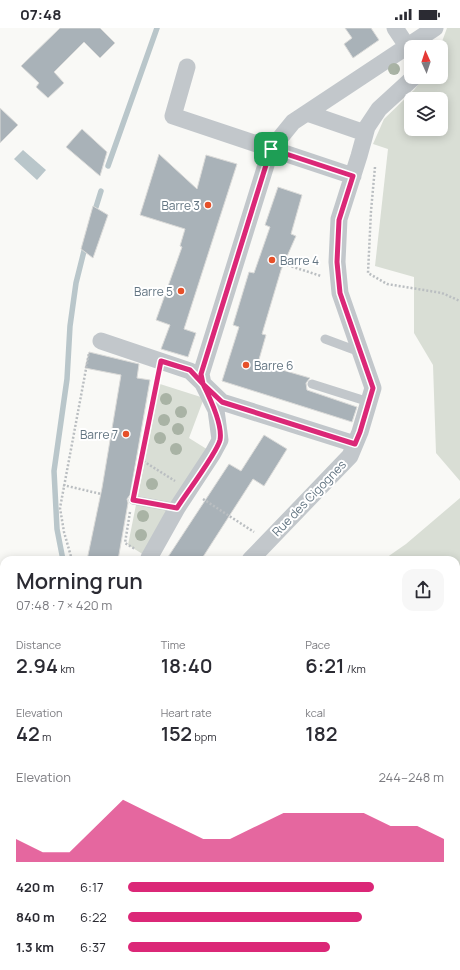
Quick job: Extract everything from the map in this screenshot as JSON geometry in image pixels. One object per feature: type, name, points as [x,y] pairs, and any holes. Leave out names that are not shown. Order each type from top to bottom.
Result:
[{"type":"street","points":[[395,28],[404,42]]},
{"type":"street","points":[[420,40],[434,28]]},
{"type":"street","points":[[428,40],[434,28]]},
{"type":"street","points":[[150,556],[177,508],[220,440],[216,410],[203,384],[201,374],[271,149],[289,126],[307,113],[404,52]]},
{"type":"street","points":[[188,67],[172,116],[353,176]]},
{"type":"street","name":"Rue des Cigognes","points":[[254,556],[350,456],[369,402],[373,388],[340,293],[338,281],[337,262],[339,220],[367,127],[379,109],[406,84]]},
{"type":"street","points":[[307,113],[364,140]]},
{"type":"street","points":[[101,341],[190,370],[222,402],[355,444]]},
{"type":"lane","points":[[325,340],[360,352]]},
{"type":"lane","points":[[312,384],[369,402]]},
{"type":"lane","points":[[133,500],[177,508]]},
{"type":"path","points":[[364,140],[377,153],[371,211],[368,273],[387,284],[442,293],[460,301]]},
{"type":"path","points":[[284,264],[338,281]]},
{"type":"path","points":[[71,556],[64,532],[60,508],[87,360],[89,352],[101,341]]},
{"type":"path","points":[[146,556],[125,543],[140,459],[161,361]]},
{"type":"path","points":[[140,459],[268,541]]},
{"type":"path","points":[[64,486],[101,494]]},
{"type":"shaded area","points":[[447,28],[460,28],[460,481],[436,453],[433,365],[414,333],[414,277],[375,266],[388,149],[373,144],[384,119],[404,100],[404,136],[448,136],[448,92],[412,92],[419,84],[448,84],[448,40],[443,40]]},
{"type":"shaded area","points":[[23,150],[46,170],[37,180],[14,159]]},
{"type":"shaded area","points":[[160,384],[204,398],[189,438],[213,453],[150,556],[146,556],[128,545]]},
{"type":"shaded area","points":[[460,498],[460,556],[389,556],[406,544]]},
{"type":"building","points":[[60,28],[100,28],[115,43],[100,58],[84,42],[54,72],[64,83],[48,98],[36,87],[39,83],[21,66]]},
{"type":"building","points":[[345,28],[371,28],[379,40],[353,58],[344,44],[352,38]]},
{"type":"building","points":[[0,108],[18,125],[0,143]]},
{"type":"building","points":[[82,129],[107,152],[100,176],[66,147]]},
{"type":"building","points":[[159,154],[197,189],[206,155],[237,164],[184,329],[196,333],[188,357],[161,349],[170,325],[156,320],[182,247],[180,246],[185,229],[140,215]]},
{"type":"building","points":[[278,187],[302,195],[291,234],[296,236],[281,270],[262,334],[266,335],[258,363],[310,378],[306,383],[307,390],[357,407],[352,422],[222,381],[239,327],[233,325],[249,272],[254,273],[270,227],[265,225]]},
{"type":"building","points":[[93,206],[108,215],[93,258],[81,249]]},
{"type":"building","name":"Barre 7","points":[[89,352],[139,364],[137,378],[150,380],[130,495],[127,499],[128,503],[119,556],[88,556],[102,488],[121,375],[85,368]]},
{"type":"building","points":[[264,435],[287,449],[264,486],[253,479],[204,556],[169,556],[229,464],[241,471]]},
{"type":"waterway","points":[[108,166],[157,28]]},
{"type":"waterway","points":[[96,207],[101,191]]},
{"type":"waterway","points":[[62,556],[57,529],[54,471],[67,379],[70,326],[76,283],[84,251]]},
{"type":"place","name":"Barre 3","points":[[208,205]]},
{"type":"place","name":"Barre 4","points":[[272,260]]},
{"type":"place","name":"Barre 5","points":[[181,291]]},
{"type":"place","name":"Barre 6","points":[[246,365]]},
{"type":"place","name":"Barre 7","points":[[126,434]]},
{"type":"route","points":[[271,149],[201,374],[203,384],[190,370],[161,361],[140,459],[133,500],[177,508],[213,453],[220,440],[216,410],[203,384],[222,402],[355,444],[360,432],[373,388],[340,293],[337,262],[339,220],[353,176],[271,149]]}]
